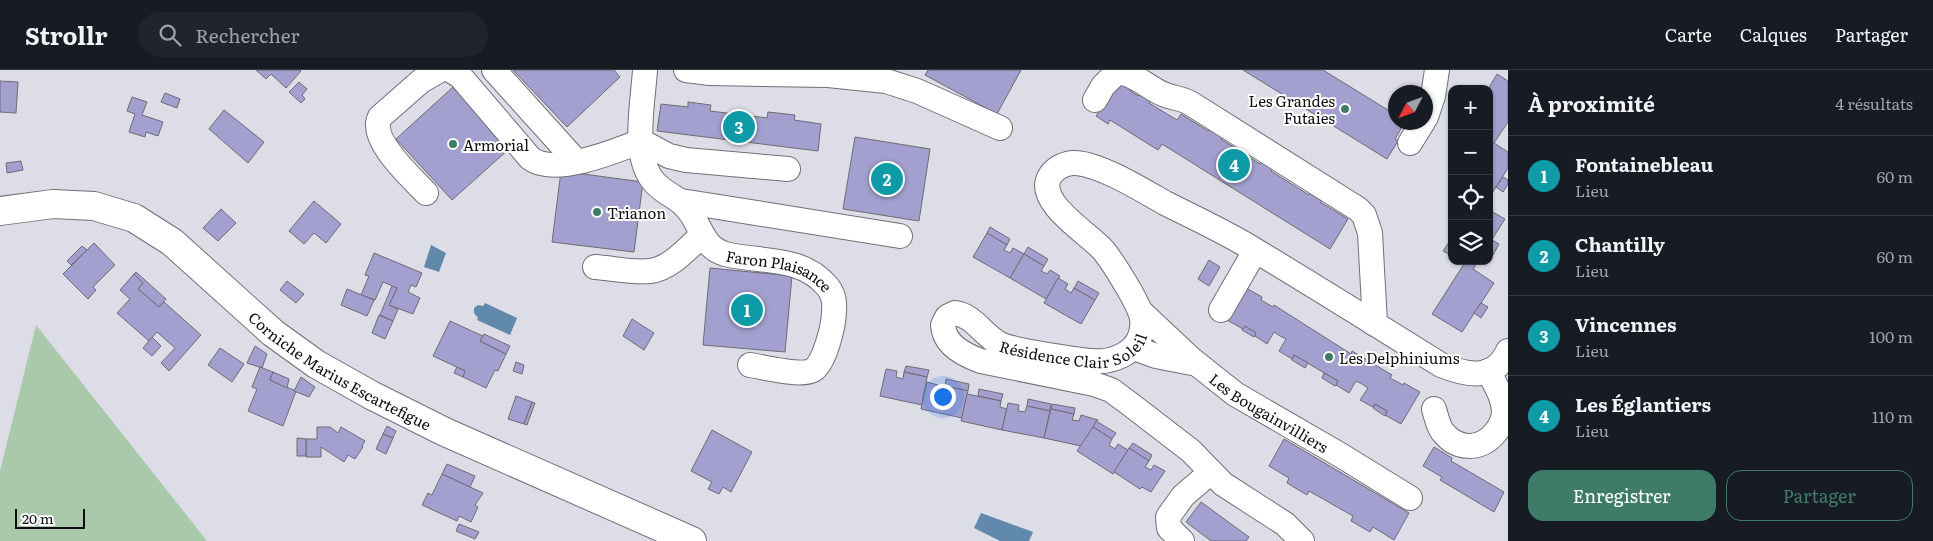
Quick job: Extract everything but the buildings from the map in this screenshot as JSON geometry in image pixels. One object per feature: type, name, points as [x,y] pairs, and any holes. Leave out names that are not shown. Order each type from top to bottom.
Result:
[{"type":"main road","name":"Corniche Marius Escartefigue","points":[[0,211],[53,204],[94,206],[134,218],[172,242],[274,333],[316,364],[371,395],[444,432],[692,541]]},
{"type":"lane","points":[[426,193],[385,145],[378,132],[378,124],[380,117],[421,81],[440,70]]},
{"type":"lane","points":[[450,70],[460,76],[534,161],[551,165],[576,161],[603,155],[641,141],[668,156],[686,160],[788,169]]},
{"type":"lane","points":[[494,70],[576,161]]},
{"type":"lane","name":"Faron Plaisance","points":[[646,70],[641,141],[642,161],[648,174],[657,185],[681,201],[692,214],[702,235],[710,246],[725,254],[788,262],[799,266],[822,281],[831,292],[834,310],[833,322],[826,349],[820,363],[813,370],[798,372],[750,365]]},
{"type":"lane","points":[[686,70],[710,73],[828,75],[886,81],[918,91],[1000,128]]},
{"type":"lane","points":[[1433,96],[1437,70]]},
{"type":"lane","points":[[1095,100],[1103,86],[1116,73],[1127,73],[1164,95],[1184,99],[1358,209],[1364,215],[1370,233],[1375,324]]},
{"type":"lane","points":[[1410,143],[1418,130]]},
{"type":"lane","name":"Résidence Clair Soleil","points":[[1302,541],[1285,524],[1231,490],[1191,451],[1110,390],[1099,385],[973,358],[954,347],[946,336],[943,325],[951,314],[959,314],[967,318],[986,335],[1005,346],[1094,361],[1115,358],[1134,348],[1142,327],[1140,311],[1104,251],[1076,226],[1053,201],[1048,188],[1050,176],[1064,165],[1078,163],[1117,178],[1256,251],[1441,365],[1466,373],[1477,374],[1488,371]]},
{"type":"lane","points":[[681,201],[900,236]]},
{"type":"lane","points":[[595,267],[644,271],[661,269],[678,257],[702,235]]},
{"type":"lane","points":[[1221,310],[1256,251]]},
{"type":"lane","name":"Les Bougainvilliers","points":[[1140,311],[1197,364],[1235,394],[1410,498]]},
{"type":"lane","points":[[1134,348],[1156,356],[1197,364]]},
{"type":"lane","points":[[1434,409],[1442,431],[1461,446],[1470,447],[1482,443],[1492,436],[1499,427],[1504,414],[1502,399],[1488,371],[1498,365],[1508,351]]},
{"type":"lane","points":[[1182,541],[1169,528],[1168,517],[1183,496],[1211,472]]},
{"type":"green space","points":[[36,325],[207,541],[0,541],[0,471]]},
{"type":"water","points":[[431,245],[446,253],[439,272],[424,267]]},
{"type":"water","points":[[485,303],[517,318],[510,335],[477,320],[474,308],[478,305],[483,306]]},
{"type":"water","points":[[981,513],[1033,532],[1029,541],[1000,541],[974,528]]},
{"type":"place","name":"Les Grandes Futaies","points":[[1345,109]]},
{"type":"place","name":"Vincennes","points":[[739,127]]},
{"type":"place","name":"Armorial","points":[[453,144]]},
{"type":"place","name":"Les Églantiers","points":[[1234,165]]},
{"type":"place","name":"Chantilly","points":[[887,179]]},
{"type":"place","name":"Trianon","points":[[597,212]]},
{"type":"place","name":"Fontainebleau","points":[[747,310]]},
{"type":"place","name":"Les Delphiniums","points":[[1329,357]]}]
